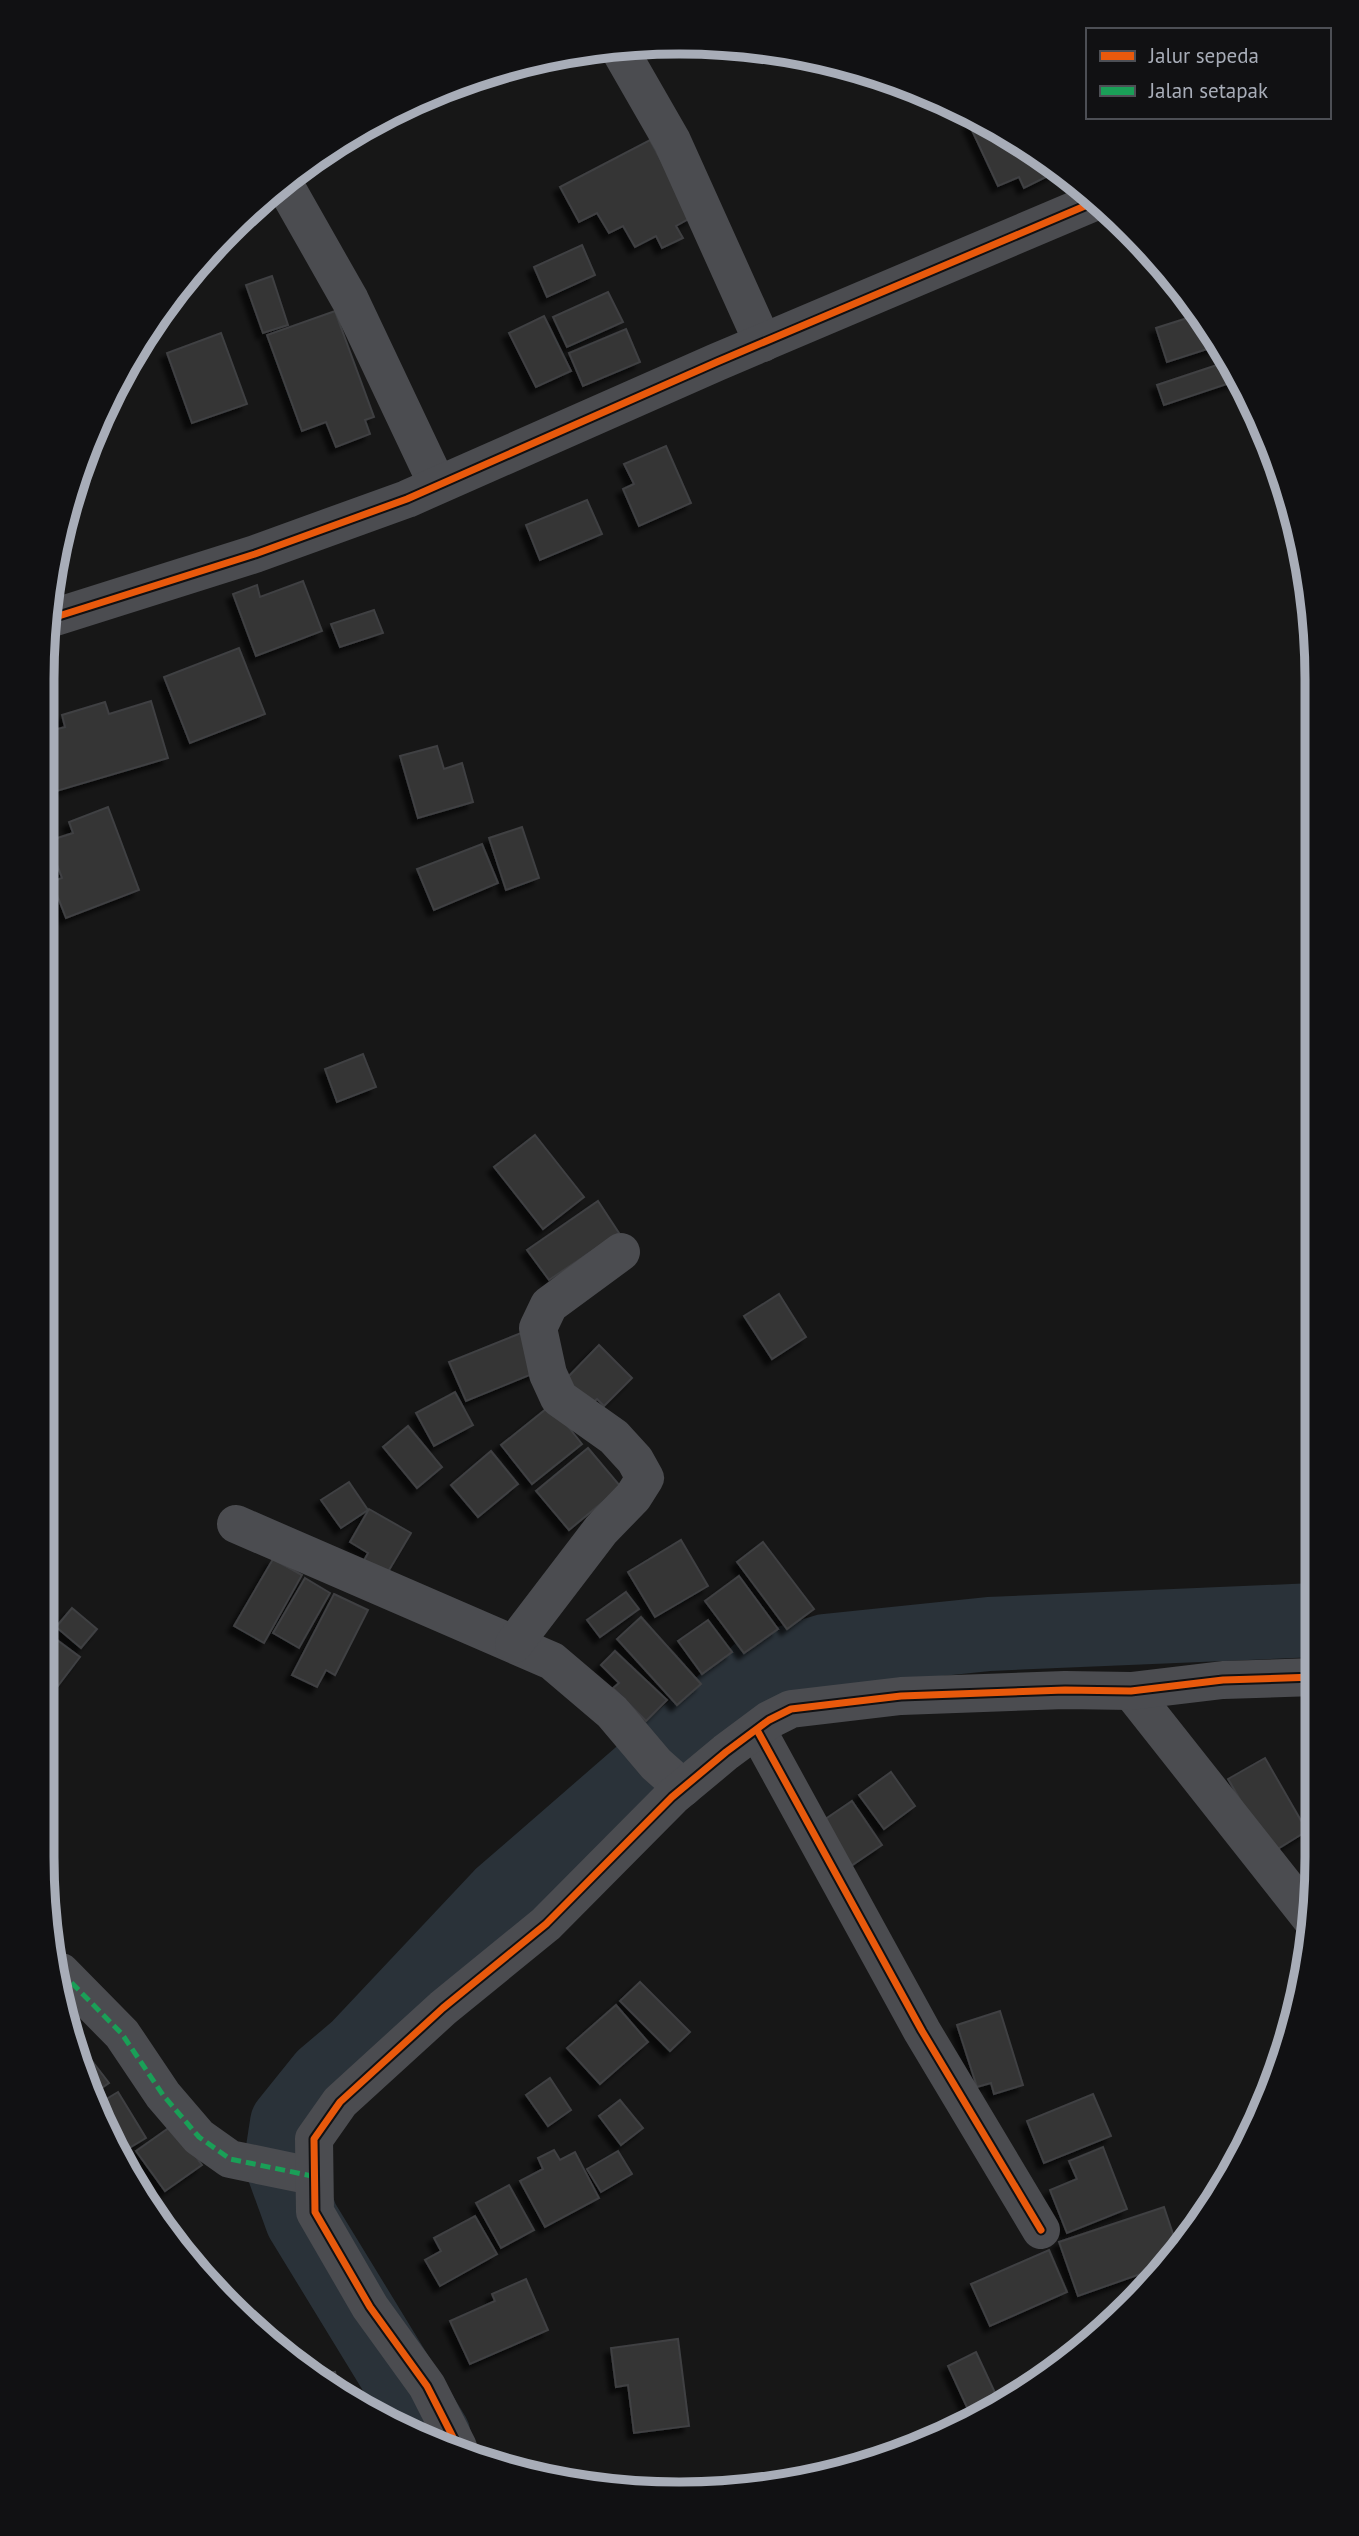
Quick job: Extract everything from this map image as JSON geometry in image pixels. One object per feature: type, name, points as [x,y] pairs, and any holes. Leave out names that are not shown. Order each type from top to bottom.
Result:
[{"type":"street","points":[[624,57],[672,141],[763,342]]},
{"type":"street","points":[[288,192],[350,300],[437,484]]},
{"type":"street","points":[[58,616],[255,554],[407,499],[437,484],[517,453],[763,342],[1087,205]]},
{"type":"street","points":[[514,1644],[601,1531],[633,1497],[645,1478],[635,1460],[614,1437],[559,1398],[548,1374],[538,1328],[550,1305],[621,1252]]},
{"type":"street","points":[[236,1524],[552,1661],[612,1712],[669,1776]]},
{"type":"street","points":[[454,2439],[427,2386],[370,2307],[327,2238],[315,2212],[305,2174],[314,2139],[340,2102],[443,2008],[546,1924],[669,1776],[757,1730],[790,1709],[901,1696],[1065,1690],[1131,1691],[1223,1680],[1305,1677]]},
{"type":"street","points":[[1131,1691],[1302,1907]]},
{"type":"street","points":[[757,1730],[922,2031],[1041,2230]]},
{"type":"street","points":[[66,1977],[122,2034],[163,2095],[199,2137],[229,2160],[305,2174]]},
{"type":"building","points":[[970,126],[1049,175],[1024,188],[1019,177],[998,186]]},
{"type":"building","points":[[650,140],[692,217],[676,226],[683,238],[662,248],[656,236],[635,247],[623,226],[609,233],[597,213],[579,222],[560,187]]},
{"type":"building","points":[[582,245],[595,275],[547,297],[534,267]]},
{"type":"building","points":[[272,276],[288,325],[263,333],[246,285]]},
{"type":"building","points":[[608,292],[623,322],[567,347],[553,317]]},
{"type":"building","points":[[335,311],[374,417],[365,420],[370,434],[336,447],[326,422],[302,431],[267,335]]},
{"type":"building","points":[[544,316],[571,371],[536,387],[509,333]]},
{"type":"building","points":[[1189,318],[1209,348],[1167,362],[1156,328]]},
{"type":"building","points":[[626,329],[640,362],[583,386],[569,353]]},
{"type":"building","points":[[221,333],[247,404],[192,423],[167,353]]},
{"type":"building","points":[[1219,364],[1230,383],[1164,405],[1157,385]]},
{"type":"building","points":[[666,446],[691,503],[639,526],[623,489],[634,484],[624,464]]},
{"type":"building","points":[[587,500],[602,534],[540,560],[526,525]]},
{"type":"building","points":[[303,581],[322,631],[256,656],[233,594],[257,585],[260,597]]},
{"type":"building","points":[[374,610],[383,633],[340,647],[331,624]]},
{"type":"building","points":[[239,648],[265,714],[190,743],[164,677]]},
{"type":"building","points":[[151,701],[168,758],[54,792],[54,730],[65,727],[62,715],[105,702],[109,714]]},
{"type":"building","points":[[437,746],[444,769],[462,763],[473,802],[418,818],[400,756]]},
{"type":"building","points":[[108,807],[139,890],[66,918],[54,887],[54,881],[62,878],[54,857],[54,839],[73,833],[69,822]]},
{"type":"building","points":[[522,827],[539,878],[506,890],[489,838]]},
{"type":"building","points":[[482,844],[498,883],[434,910],[417,869]]},
{"type":"building","points":[[363,1054],[376,1087],[337,1102],[325,1069]]},
{"type":"building","points":[[535,1135],[584,1197],[543,1229],[494,1167]]},
{"type":"building","points":[[598,1201],[619,1233],[549,1280],[527,1250]]},
{"type":"building","points":[[779,1294],[806,1337],[772,1359],[744,1316]]},
{"type":"building","points":[[521,1333],[537,1372],[466,1401],[449,1362]]},
{"type":"building","points":[[599,1345],[632,1378],[604,1406],[597,1399],[586,1409],[561,1384]]},
{"type":"building","points":[[455,1392],[473,1425],[434,1446],[416,1413]]},
{"type":"building","points":[[551,1405],[582,1444],[532,1484],[501,1445]]},
{"type":"building","points":[[408,1426],[442,1467],[417,1488],[383,1447]]},
{"type":"building","points":[[588,1448],[621,1487],[569,1530],[536,1491]]},
{"type":"building","points":[[491,1451],[518,1484],[478,1517],[451,1485]]},
{"type":"building","points":[[349,1482],[368,1510],[341,1528],[321,1500]]},
{"type":"building","points":[[369,1509],[411,1533],[385,1577],[362,1564],[368,1553],[350,1542]]},
{"type":"building","points":[[681,1540],[708,1586],[655,1617],[628,1572]]},
{"type":"building","points":[[763,1542],[814,1609],[787,1629],[737,1562]]},
{"type":"building","points":[[273,1559],[302,1575],[264,1643],[234,1626]]},
{"type":"building","points":[[739,1576],[778,1629],[744,1653],[705,1601]]},
{"type":"building","points":[[305,1578],[330,1593],[299,1648],[273,1633]]},
{"type":"building","points":[[626,1592],[639,1609],[600,1637],[587,1620]]},
{"type":"building","points":[[334,1594],[368,1610],[335,1675],[326,1670],[317,1687],[292,1675]]},
{"type":"building","points":[[72,1608],[97,1629],[81,1648],[56,1627]]},
{"type":"building","points":[[641,1617],[701,1684],[677,1705],[617,1639]]},
{"type":"building","points":[[708,1620],[732,1652],[702,1674],[678,1641]]},
{"type":"building","points":[[54,1638],[80,1657],[54,1691]]},
{"type":"building","points":[[615,1651],[667,1700],[646,1721],[613,1688],[619,1683],[601,1665]]},
{"type":"building","points":[[1265,1758],[1305,1828],[1305,1832],[1271,1853],[1228,1779]]},
{"type":"building","points":[[891,1772],[915,1806],[884,1829],[859,1795]]},
{"type":"building","points":[[852,1801],[882,1845],[851,1866],[821,1822]]},
{"type":"building","points":[[640,1982],[690,2032],[670,2051],[620,2001]]},
{"type":"building","points":[[616,2005],[648,2042],[600,2084],[567,2048]]},
{"type":"building","points":[[1000,2011],[1023,2085],[994,2094],[991,2083],[977,2087],[957,2025]]},
{"type":"building","points":[[87,2058],[109,2083],[100,2090]]},
{"type":"building","points":[[550,2078],[571,2110],[548,2126],[526,2095]]},
{"type":"building","points":[[118,2092],[146,2138],[127,2149],[104,2100]]},
{"type":"building","points":[[1093,2094],[1111,2136],[1044,2163],[1027,2121]]},
{"type":"building","points":[[620,2100],[643,2128],[621,2145],[599,2116]]},
{"type":"building","points":[[173,2125],[202,2165],[165,2191],[136,2151]]},
{"type":"building","points":[[1103,2147],[1127,2209],[1067,2233],[1050,2190],[1077,2179],[1069,2161]]},
{"type":"building","points":[[554,2150],[560,2160],[575,2152],[599,2198],[545,2227],[520,2181],[543,2169],[538,2158]]},
{"type":"building","points":[[618,2151],[632,2174],[601,2192],[587,2169]]},
{"type":"building","points":[[509,2185],[534,2230],[501,2248],[476,2203]]},
{"type":"building","points":[[1164,2207],[1175,2239],[1146,2273],[1078,2296],[1059,2242]]},
{"type":"building","points":[[475,2216],[497,2254],[440,2286],[425,2260],[441,2251],[434,2238]]},
{"type":"building","points":[[1049,2250],[1067,2292],[990,2326],[971,2284]]},
{"type":"building","points":[[526,2279],[548,2330],[470,2364],[450,2321],[495,2301],[492,2294]]},
{"type":"building","points":[[678,2339],[689,2426],[634,2433],[628,2385],[616,2387],[611,2348]]},
{"type":"building","points":[[976,2352],[996,2395],[968,2410],[948,2366]]},
{"type":"waterway","points":[[430,2429],[302,2220],[281,2162],[287,2123],[324,2077],[357,2049],[501,1896],[760,1671],[825,1651],[989,1634],[1305,1620]]},
{"type":"marked path","points":[[66,1977],[122,2034],[163,2095],[199,2137],[230,2159],[312,2176]]},
{"type":"cycle path","points":[[58,616],[255,554],[407,499],[717,362],[1087,205]]},
{"type":"cycle path","points":[[454,2439],[427,2386],[370,2307],[315,2212],[314,2139],[340,2102],[443,2008],[546,1924],[672,1797],[769,1720],[791,1709],[901,1696],[1065,1690],[1131,1691],[1223,1680],[1305,1677]]},
{"type":"cycle path","points":[[757,1730],[922,2031],[1041,2230]]}]
